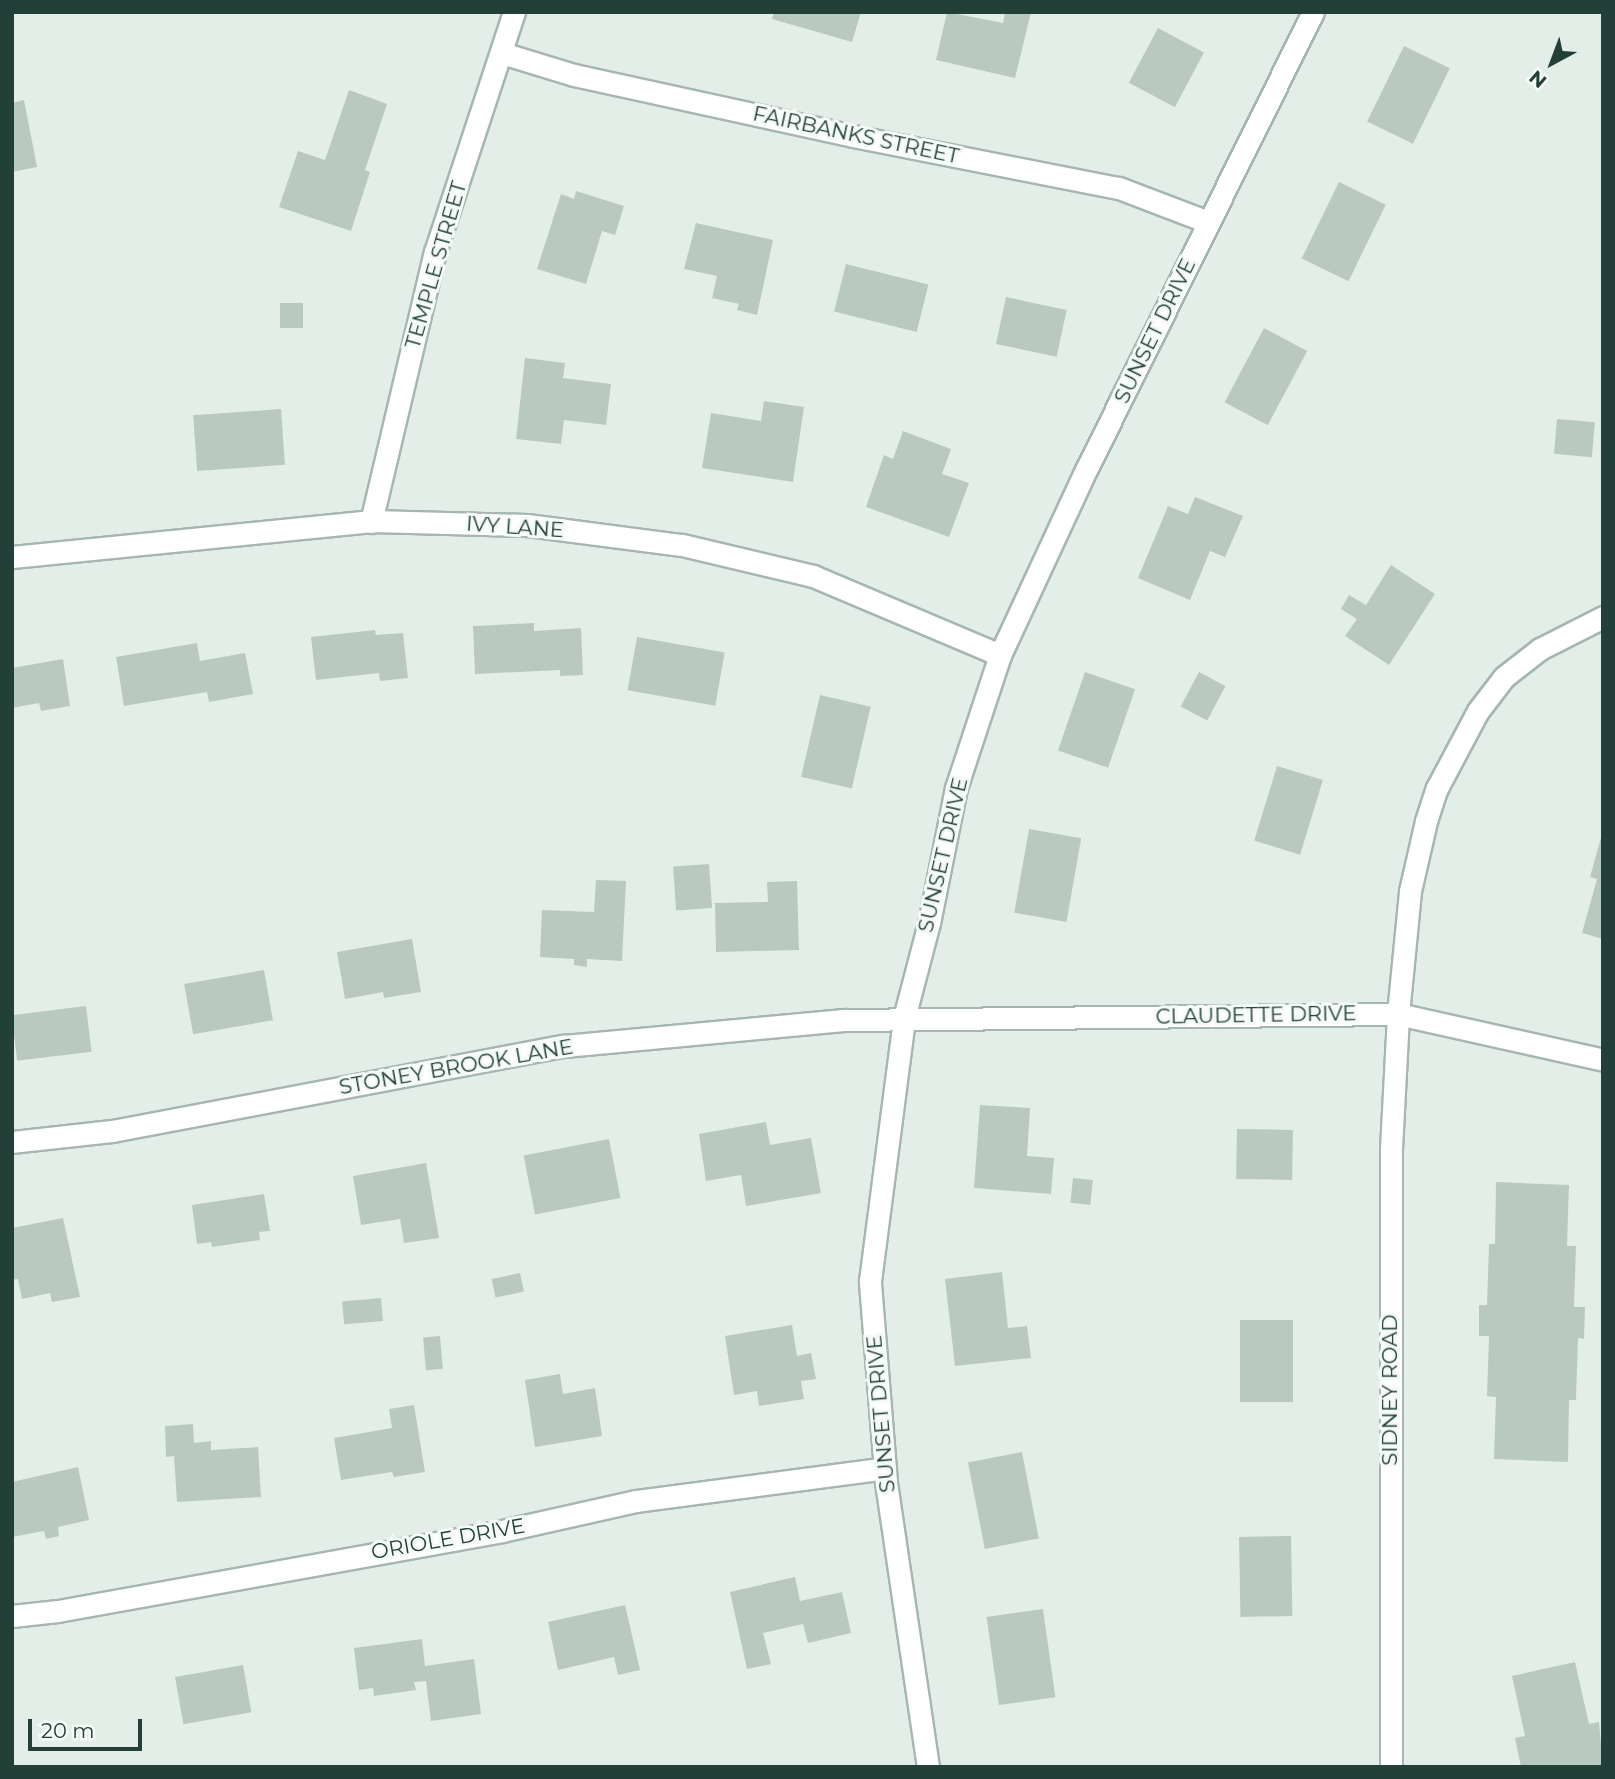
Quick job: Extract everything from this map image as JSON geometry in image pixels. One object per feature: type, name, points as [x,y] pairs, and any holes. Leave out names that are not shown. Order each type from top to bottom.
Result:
[{"type":"street","name":"TEMPLE STREET","points":[[371,522],[435,252],[514,12]]},
{"type":"street","name":"SUNSET DRIVE","points":[[928,1767],[885,1468],[870,1281],[904,1018],[929,923],[956,789],[1000,655],[1208,222],[1313,12]]},
{"type":"street","name":"FAIRBANKS STREET","points":[[502,53],[573,75],[853,136],[1119,188],[1208,222]]},
{"type":"street","name":"IVY LANE","points":[[12,557],[371,522],[527,526],[682,545],[813,576],[1000,655]]},
{"type":"street","name":"SIDNEY ROAD","points":[[1391,1767],[1391,1163],[1398,1014],[1410,891],[1426,821],[1454,751],[1478,711],[1504,677],[1540,649],[1603,617]]},
{"type":"street","name":"CLAUDETTE DRIVE","points":[[904,1018],[1398,1014],[1603,1060]]},
{"type":"street","name":"STONEY BROOK LANE","points":[[12,1142],[112,1131],[564,1046],[844,1020],[904,1018]]},
{"type":"street","name":"ORIOLE DRIVE","points":[[12,1616],[58,1611],[502,1531],[636,1501],[885,1468]]},
{"type":"building","points":[[774,12],[861,12],[852,42],[772,19]]},
{"type":"building","points":[[947,12],[1003,23],[1005,12],[1031,12],[1015,78],[936,60]]},
{"type":"building","points":[[1158,28],[1204,52],[1175,107],[1129,83]]},
{"type":"building","points":[[1404,46],[1450,68],[1413,144],[1367,121]]},
{"type":"building","points":[[349,90],[387,104],[365,170],[370,172],[351,231],[279,207],[298,151],[325,160]]},
{"type":"building","points":[[24,100],[37,167],[12,172],[12,103]]},
{"type":"building","points":[[1339,182],[1386,205],[1348,281],[1302,258]]},
{"type":"building","points":[[576,191],[624,206],[615,235],[602,231],[586,284],[537,269],[561,194],[574,199]]},
{"type":"building","points":[[696,223],[773,240],[757,315],[737,310],[739,304],[712,298],[717,276],[684,269]]},
{"type":"building","points":[[846,264],[928,285],[917,332],[834,312]]},
{"type":"building","points":[[1006,297],[1067,310],[1057,357],[996,344]]},
{"type":"building","points":[[280,303],[303,303],[303,328],[280,328]]},
{"type":"building","points":[[1264,328],[1307,351],[1268,425],[1225,402]]},
{"type":"building","points":[[525,358],[565,363],[563,378],[611,384],[606,425],[564,420],[561,444],[516,439]]},
{"type":"building","points":[[764,401],[804,407],[793,482],[702,468],[711,413],[761,421]]},
{"type":"building","points":[[281,409],[285,465],[197,471],[193,415]]},
{"type":"building","points":[[1557,419],[1595,422],[1592,457],[1554,454]]},
{"type":"building","points":[[903,431],[951,449],[942,474],[969,483],[949,537],[866,507],[884,455],[893,459]]},
{"type":"building","points":[[1195,497],[1243,516],[1225,557],[1210,551],[1190,600],[1138,578],[1168,506],[1188,514]]},
{"type":"building","points":[[1391,565],[1435,594],[1389,665],[1345,636],[1357,619],[1341,609],[1349,595],[1366,605]]},
{"type":"building","points":[[534,623],[534,631],[581,628],[583,675],[560,676],[560,670],[475,674],[473,626]]},
{"type":"building","points":[[375,630],[376,635],[403,633],[408,678],[380,681],[379,673],[316,680],[311,637]]},
{"type":"building","points":[[637,637],[725,652],[715,706],[628,690]]},
{"type":"building","points":[[197,643],[200,661],[245,653],[253,694],[209,702],[207,692],[124,706],[116,657]]},
{"type":"building","points":[[63,659],[70,706],[41,711],[39,703],[12,708],[12,668]]},
{"type":"building","points":[[1085,672],[1135,689],[1108,768],[1058,750]]},
{"type":"building","points":[[1199,672],[1225,686],[1207,721],[1181,706]]},
{"type":"building","points":[[820,695],[871,707],[852,789],[801,777]]},
{"type":"building","points":[[1277,766],[1323,780],[1300,855],[1254,841]]},
{"type":"building","points":[[1029,829],[1081,838],[1066,922],[1014,913]]},
{"type":"building","points":[[1602,834],[1603,939],[1582,933],[1597,879],[1590,877]]},
{"type":"building","points":[[709,864],[712,908],[676,910],[673,867]]},
{"type":"building","points":[[596,880],[626,881],[622,961],[587,959],[587,967],[574,965],[574,959],[540,957],[542,910],[594,912]]},
{"type":"building","points":[[797,881],[799,950],[716,952],[715,903],[768,902],[767,882]]},
{"type":"building","points":[[412,939],[421,992],[384,998],[383,992],[345,999],[337,952]]},
{"type":"building","points":[[264,970],[273,1020],[193,1034],[184,984]]},
{"type":"building","points":[[86,1006],[92,1052],[17,1061],[12,1015]]},
{"type":"building","points":[[980,1105],[1030,1108],[1027,1156],[1054,1158],[1051,1194],[974,1188]]},
{"type":"building","points":[[766,1122],[770,1145],[811,1138],[821,1193],[746,1206],[741,1175],[706,1181],[699,1134]]},
{"type":"building","points":[[1237,1129],[1293,1130],[1292,1180],[1236,1179]]},
{"type":"building","points":[[609,1139],[620,1198],[535,1214],[524,1156]]},
{"type":"building","points":[[426,1163],[439,1238],[404,1243],[400,1219],[361,1225],[353,1176]]},
{"type":"building","points":[[1073,1178],[1093,1180],[1090,1205],[1070,1203]]},
{"type":"building","points":[[1496,1182],[1569,1185],[1567,1246],[1576,1246],[1574,1307],[1585,1307],[1584,1339],[1578,1338],[1576,1400],[1569,1400],[1568,1462],[1494,1459],[1496,1397],[1487,1396],[1489,1336],[1479,1336],[1479,1305],[1487,1305],[1489,1244],[1495,1244]]},
{"type":"building","points":[[264,1194],[270,1231],[259,1232],[260,1240],[212,1247],[211,1242],[197,1244],[192,1205]]},
{"type":"building","points":[[63,1218],[80,1297],[52,1302],[50,1293],[22,1299],[18,1279],[12,1280],[12,1228]]},
{"type":"building","points":[[1002,1272],[1008,1328],[1027,1326],[1031,1358],[955,1366],[945,1279]]},
{"type":"building","points":[[520,1273],[524,1292],[496,1298],[492,1279]]},
{"type":"building","points":[[381,1298],[383,1321],[344,1324],[342,1301]]},
{"type":"building","points":[[1240,1320],[1293,1320],[1293,1402],[1240,1402]]},
{"type":"building","points":[[792,1325],[797,1356],[811,1353],[816,1379],[801,1381],[804,1399],[759,1406],[757,1391],[734,1395],[725,1336]]},
{"type":"building","points":[[440,1336],[443,1369],[426,1370],[423,1337]]},
{"type":"building","points":[[560,1374],[563,1394],[595,1388],[602,1436],[535,1447],[525,1380]]},
{"type":"building","points":[[414,1405],[425,1472],[394,1477],[392,1472],[341,1480],[334,1438],[392,1428],[389,1409]]},
{"type":"building","points":[[193,1424],[194,1443],[211,1441],[211,1450],[258,1447],[261,1497],[177,1502],[174,1456],[166,1457],[165,1426]]},
{"type":"building","points":[[1022,1452],[1039,1538],[985,1549],[968,1462]]},
{"type":"building","points":[[78,1467],[89,1520],[58,1527],[59,1536],[46,1539],[44,1531],[12,1537],[12,1482]]},
{"type":"building","points":[[1291,1536],[1292,1616],[1240,1617],[1239,1537]]},
{"type":"building","points":[[795,1577],[800,1601],[842,1592],[851,1633],[808,1643],[803,1624],[763,1633],[771,1664],[747,1669],[730,1592]]},
{"type":"building","points":[[625,1605],[640,1670],[618,1675],[614,1657],[558,1670],[548,1622]]},
{"type":"building","points":[[1043,1609],[1055,1697],[999,1705],[987,1617]]},
{"type":"building","points":[[422,1639],[425,1666],[474,1659],[481,1714],[431,1721],[426,1681],[414,1682],[416,1690],[374,1696],[373,1688],[359,1690],[354,1648]]},
{"type":"building","points":[[1575,1662],[1589,1724],[1599,1722],[1603,1767],[1521,1767],[1515,1738],[1525,1736],[1512,1676]]},
{"type":"building","points":[[243,1665],[251,1712],[183,1724],[175,1677]]}]
